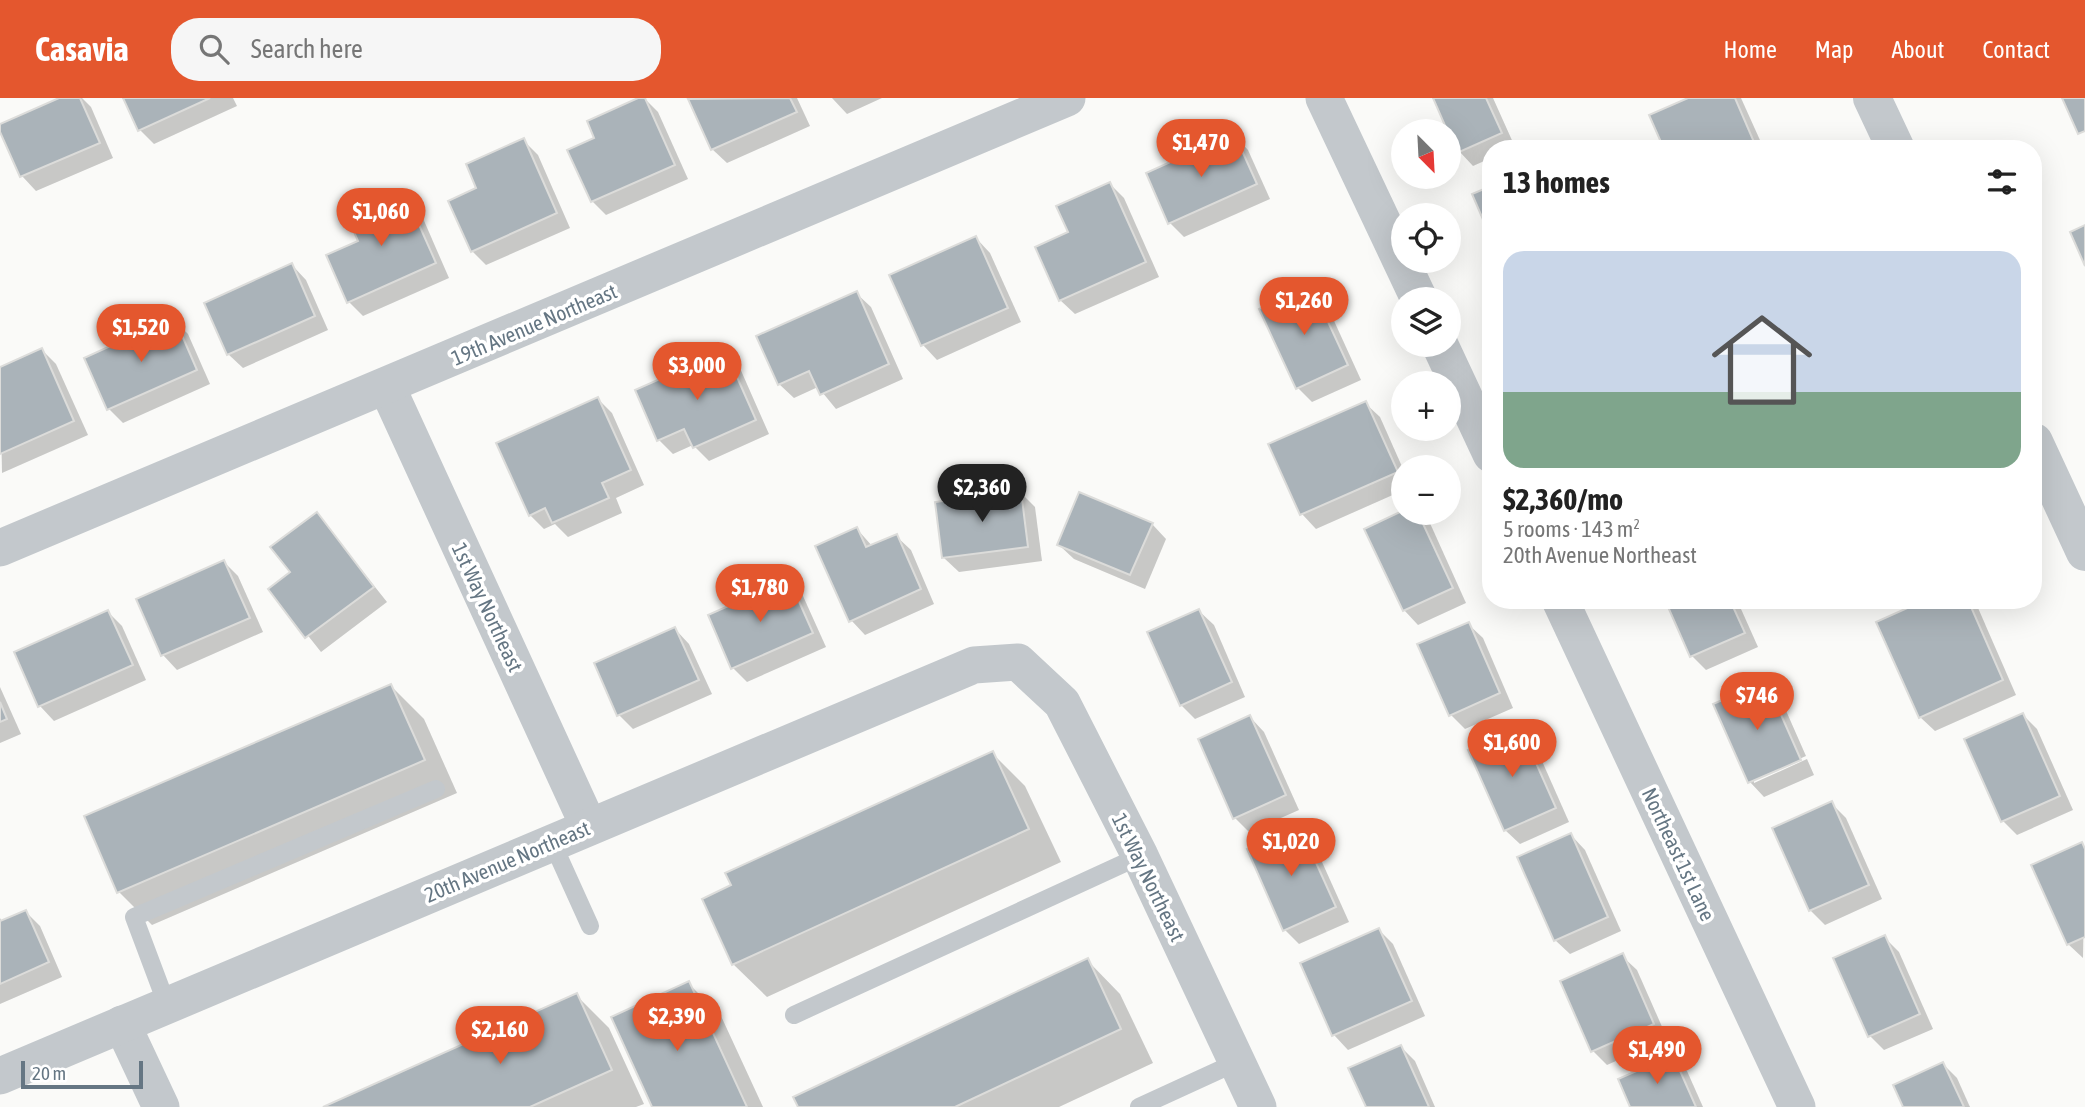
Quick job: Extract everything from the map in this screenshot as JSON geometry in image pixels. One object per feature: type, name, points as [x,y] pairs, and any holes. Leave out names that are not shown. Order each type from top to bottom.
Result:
[{"type":"street","name":"19th Avenue Northeast","points":[[0,548],[1067,98]]},
{"type":"street","points":[[1324,98],[1413,287]]},
{"type":"street","points":[[1872,98],[1892,140]]},
{"type":"street","points":[[1446,357],[1482,435]]},
{"type":"street","name":"1st Way Northeast","points":[[387,387],[589,827]]},
{"type":"street","points":[[2042,459],[2085,552]]},
{"type":"street","name":"Northeast 1st Lane","points":[[1564,609],[1797,1107]]},
{"type":"street","name":"1st Way Northeast","points":[[1018,662],[1062,703],[1140,856],[1258,1107]]},
{"type":"street","name":"20th Avenue Northeast","points":[[0,1076],[974,664],[1018,662]]},
{"type":"street","points":[[122,1024],[161,1107]]},
{"type":"lane","points":[[167,1005],[134,917],[436,789]]},
{"type":"lane","points":[[552,842],[590,926]]},
{"type":"lane","points":[[794,1015],[1140,856]]},
{"type":"lane","points":[[1139,1107],[1237,1062]]},
{"type":"building","points":[[59,98],[80,98],[100,143],[20,177],[0,132],[0,124]]},
{"type":"building","points":[[123,98],[210,98],[138,131]]},
{"type":"building","points":[[638,98],[645,98],[675,165],[591,202],[567,150],[594,138],[587,121]]},
{"type":"building","points":[[790,98],[797,112],[711,150],[688,99]]},
{"type":"building","points":[[1433,98],[1486,98],[1502,133],[1461,151],[1461,119],[1442,119]]},
{"type":"building","points":[[1688,98],[1735,98],[1753,140],[1660,140],[1649,115]]},
{"type":"building","points":[[2062,98],[2085,98],[2085,131],[2078,134]]},
{"type":"building","points":[[1234,133],[1257,184],[1168,224],[1146,173]]},
{"type":"building","points":[[524,138],[557,213],[471,252],[448,201],[476,188],[466,164]]},
{"type":"building","points":[[1110,182],[1146,262],[1059,301],[1035,247],[1068,232],[1056,206]]},
{"type":"building","points":[[1482,190],[1482,217],[1472,194]]},
{"type":"building","points":[[404,191],[436,263],[347,303],[326,255],[358,241],[347,216]]},
{"type":"building","points":[[2085,225],[2085,266],[2070,232]]},
{"type":"building","points":[[976,236],[1008,308],[921,346],[889,275]]},
{"type":"building","points":[[292,263],[315,316],[227,355],[204,303]]},
{"type":"building","points":[[1311,285],[1348,365],[1296,389],[1259,309]]},
{"type":"building","points":[[857,291],[889,364],[820,395],[809,371],[778,385],[756,336]]},
{"type":"building","points":[[174,317],[197,370],[107,410],[84,358]]},
{"type":"building","points":[[42,348],[74,421],[0,454],[0,367]]},
{"type":"building","points":[[725,350],[756,420],[693,448],[684,429],[657,441],[635,390]]},
{"type":"building","points":[[598,397],[631,470],[602,483],[609,498],[552,523],[545,508],[529,516],[496,443]]},
{"type":"building","points":[[1366,401],[1391,456],[1391,475],[1300,515],[1268,444]]},
{"type":"building","points":[[1021,491],[1028,547],[942,558],[935,502]]},
{"type":"building","points":[[1079,492],[1153,523],[1130,575],[1057,545]]},
{"type":"building","points":[[317,512],[374,587],[305,638],[268,589],[290,572],[270,547]]},
{"type":"building","points":[[1391,516],[1391,525],[1424,525],[1453,588],[1403,611],[1364,529]]},
{"type":"building","points":[[857,527],[866,547],[897,534],[921,589],[849,622],[815,546]]},
{"type":"building","points":[[224,560],[250,618],[161,656],[136,599]]},
{"type":"building","points":[[789,579],[813,633],[731,669],[708,615]]},
{"type":"building","points":[[1199,609],[1232,682],[1180,706],[1147,632]]},
{"type":"building","points":[[1669,609],[1734,609],[1745,633],[1690,657]]},
{"type":"building","points":[[1905,609],[1972,609],[2003,680],[1919,718],[1876,622]]},
{"type":"building","points":[[108,610],[133,665],[38,707],[14,652]]},
{"type":"building","points":[[1469,622],[1500,693],[1449,716],[1417,644]]},
{"type":"building","points":[[675,627],[699,680],[617,716],[594,663]]},
{"type":"building","points":[[1766,681],[1801,760],[1748,783],[1713,704]]},
{"type":"building","points":[[391,684],[425,760],[117,893],[84,816]]},
{"type":"building","points":[[0,702],[7,719],[0,722]]},
{"type":"building","points":[[2023,713],[2060,796],[2001,822],[1964,739]]},
{"type":"building","points":[[1250,715],[1286,795],[1233,819],[1198,739]]},
{"type":"building","points":[[1520,727],[1556,808],[1504,831],[1468,750]]},
{"type":"building","points":[[993,751],[1029,829],[732,965],[702,899],[731,885],[725,873]]},
{"type":"building","points":[[1832,801],[1869,885],[1809,911],[1772,828]]},
{"type":"building","points":[[1299,825],[1336,907],[1283,931],[1247,849]]},
{"type":"building","points":[[1571,833],[1608,917],[1554,941],[1517,857]]},
{"type":"building","points":[[2082,842],[2085,849],[2085,937],[2067,945],[2031,865]]},
{"type":"building","points":[[26,910],[49,962],[0,984],[0,921]]},
{"type":"building","points":[[1379,928],[1412,1001],[1332,1036],[1300,963]]},
{"type":"building","points":[[1885,935],[1920,1014],[1868,1037],[1833,958]]},
{"type":"building","points":[[1623,953],[1654,1024],[1591,1052],[1560,981]]},
{"type":"building","points":[[1088,958],[1121,1029],[955,1107],[798,1107],[793,1097]]},
{"type":"building","points":[[689,981],[747,1107],[652,1107],[611,1017]]},
{"type":"building","points":[[577,993],[612,1070],[530,1107],[323,1107]]},
{"type":"building","points":[[1401,1045],[1429,1107],[1366,1107],[1348,1068]]},
{"type":"building","points":[[1673,1055],[1696,1107],[1630,1107],[1618,1079]]},
{"type":"building","points":[[1943,1062],[1964,1107],[1903,1107],[1893,1085]]}]
